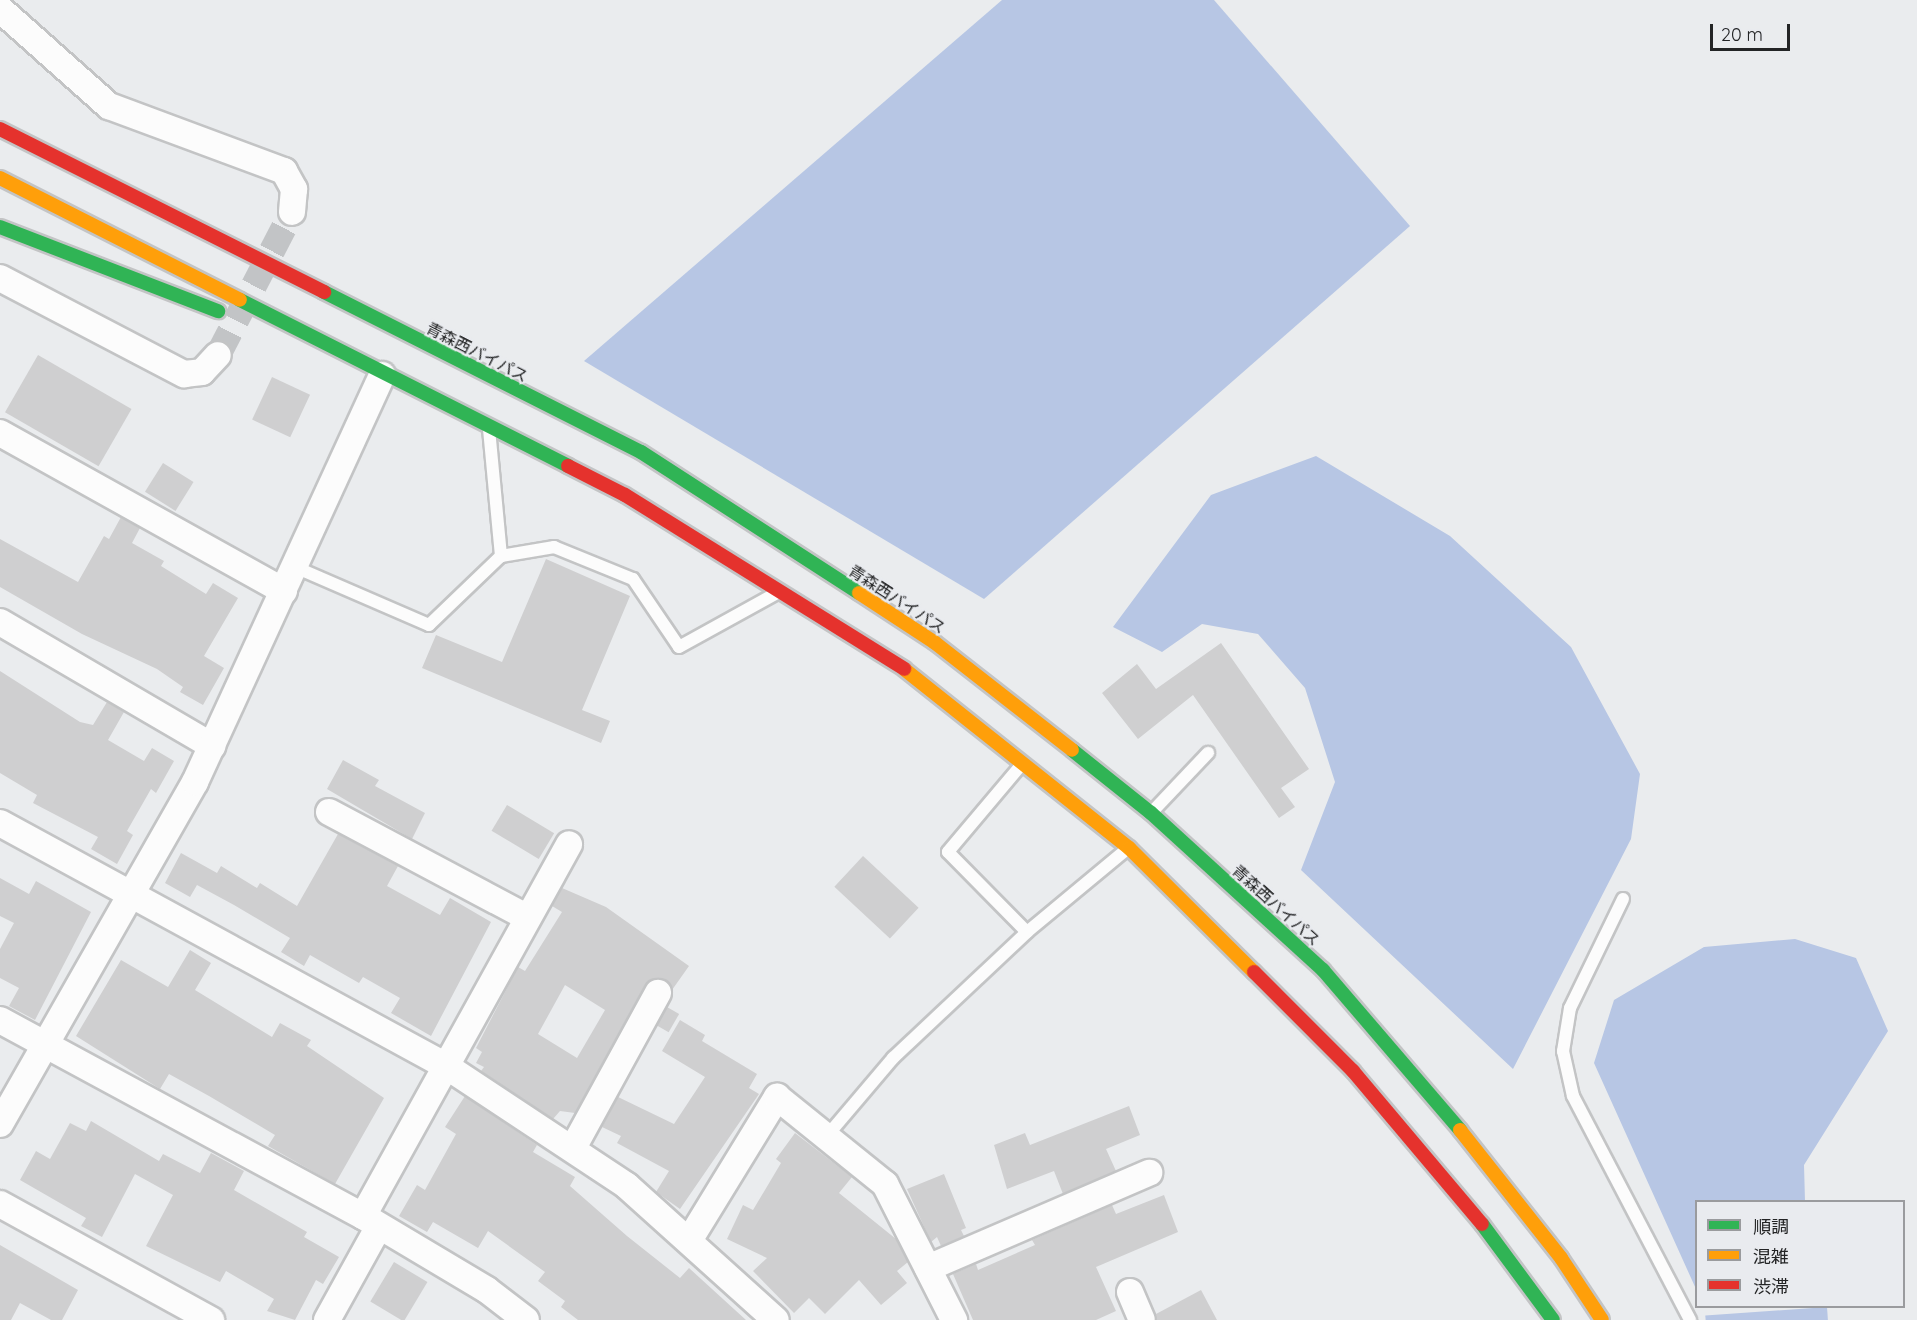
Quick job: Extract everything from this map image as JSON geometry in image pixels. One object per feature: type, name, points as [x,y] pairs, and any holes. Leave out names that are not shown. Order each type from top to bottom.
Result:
[{"type":"highway","name":"青森西バイパス","points":[[0,129],[641,452],[934,642],[1151,813],[1323,970],[1451,1119],[1561,1258],[1602,1320]]},
{"type":"highway","points":[[0,178],[382,375],[626,495],[906,670],[1128,848],[1353,1071],[1476,1215],[1553,1320]]},
{"type":"highway","points":[[0,227],[229,316]]},
{"type":"highway","points":[[262,328],[382,375]]},
{"type":"street","points":[[0,9],[109,106],[284,171],[294,189],[292,212]]},
{"type":"street","points":[[0,278],[184,374],[202,372],[218,356]]},
{"type":"street","points":[[0,1124],[212,746],[382,375]]},
{"type":"street","points":[[0,433],[284,591]]},
{"type":"street","points":[[0,622],[212,746]]},
{"type":"street","points":[[329,812],[528,918]]},
{"type":"street","points":[[0,823],[446,1066],[573,1148],[690,1239],[776,1320]]},
{"type":"street","points":[[327,1320],[371,1221],[446,1066],[570,844]]},
{"type":"street","points":[[573,1148],[658,993]]},
{"type":"street","points":[[0,1020],[44,1046],[371,1221],[487,1290],[526,1320]]},
{"type":"street","points":[[690,1239],[777,1097],[885,1184],[954,1320]]},
{"type":"street","points":[[928,1268],[1149,1173]]},
{"type":"street","points":[[0,1204],[211,1320]]},
{"type":"street","points":[[1130,1292],[1142,1320]]},
{"type":"lane","points":[[489,428],[501,556]]},
{"type":"lane","points":[[295,567],[429,625],[501,556],[554,546],[633,579],[679,647],[780,591]]},
{"type":"lane","points":[[1151,813],[1208,753]]},
{"type":"lane","points":[[1022,763],[948,852],[1027,933]]},
{"type":"lane","points":[[826,1137],[893,1058],[1027,933],[1128,848]]},
{"type":"lane","points":[[1623,899],[1570,1008],[1563,1051],[1573,1096],[1690,1320]]},
{"type":"shaded area","points":[[1002,0],[1214,0],[1410,226],[984,599],[584,361]]},
{"type":"shaded area","points":[[1316,456],[1450,536],[1571,647],[1640,774],[1631,839],[1513,1069],[1301,870],[1335,782],[1305,688],[1258,634],[1202,624],[1162,652],[1113,627],[1211,495]]},
{"type":"shaded area","points":[[1795,939],[1856,958],[1888,1031],[1804,1165],[1805,1200],[1695,1200],[1695,1287],[1594,1063],[1614,1000],[1704,947]]},
{"type":"shaded area","points":[[1827,1308],[1828,1320],[1706,1320],[1705,1316]]},
{"type":"building","points":[[38,355],[132,409],[99,466],[5,412]]},
{"type":"building","points":[[272,377],[310,395],[290,437],[252,420]]},
{"type":"building","points":[[163,463],[194,482],[176,511],[145,492]]},
{"type":"building","points":[[121,517],[140,528],[132,543],[164,561],[161,566],[206,594],[213,583],[238,598],[204,656],[224,668],[203,705],[180,692],[183,687],[157,669],[82,634],[0,587],[0,539],[78,582],[104,536],[109,539]]},
{"type":"building","points":[[546,559],[630,596],[582,710],[610,721],[601,743],[422,668],[436,635],[502,662]]},
{"type":"building","points":[[1221,643],[1309,769],[1281,788],[1295,807],[1279,818],[1193,695],[1138,739],[1102,693],[1137,664],[1156,689]]},
{"type":"building","points":[[0,671],[80,722],[93,725],[107,702],[124,712],[108,740],[144,761],[152,748],[174,761],[156,793],[151,789],[127,831],[133,835],[117,864],[91,849],[98,837],[33,803],[37,795],[0,773]]},
{"type":"building","points":[[343,760],[379,780],[375,786],[425,813],[412,839],[327,789]]},
{"type":"building","points":[[507,805],[554,833],[539,859],[492,831]]},
{"type":"building","points":[[338,834],[398,866],[387,886],[440,915],[450,898],[491,922],[431,1036],[391,1013],[400,998],[363,977],[359,983],[310,955],[304,966],[281,952],[290,938],[197,885],[190,897],[165,883],[181,853],[217,873],[221,866],[257,888],[260,883],[297,906]]},
{"type":"building","points":[[863,856],[919,908],[890,939],[834,887]]},
{"type":"building","points":[[0,878],[29,894],[36,881],[91,912],[35,1020],[9,1006],[19,988],[0,978],[0,949],[14,923],[0,916]]},
{"type":"building","points":[[562,888],[606,907],[689,966],[672,990],[658,978],[645,985],[575,1113],[560,1111],[553,1119],[481,1071],[484,1067],[476,1063],[482,1052],[476,1048],[518,967],[525,971],[562,912],[552,906]],"holes":[[[565,985],[605,1010],[577,1058],[538,1034]]]},
{"type":"building","points":[[190,950],[211,963],[195,990],[272,1037],[280,1023],[311,1040],[307,1046],[384,1098],[335,1184],[268,1146],[275,1135],[209,1096],[169,1074],[160,1089],[76,1036],[121,960],[168,987]]},
{"type":"building","points":[[667,1007],[679,1014],[669,1032],[657,1025]]},
{"type":"building","points":[[680,1020],[705,1035],[702,1041],[757,1074],[749,1088],[759,1094],[680,1209],[656,1192],[669,1171],[617,1143],[621,1136],[602,1127],[618,1097],[674,1124],[705,1077],[662,1051]]},
{"type":"building","points":[[465,1096],[537,1145],[533,1152],[575,1177],[570,1186],[627,1236],[680,1278],[689,1268],[746,1320],[578,1320],[561,1307],[565,1301],[538,1281],[545,1272],[488,1231],[478,1248],[433,1222],[427,1232],[399,1216],[417,1185],[425,1190],[456,1134],[445,1127]]},
{"type":"building","points":[[1129,1106],[1140,1135],[1106,1149],[1116,1171],[1063,1194],[1054,1171],[1007,1189],[994,1145],[1025,1133],[1030,1145]]},
{"type":"building","points":[[91,1121],[159,1161],[163,1154],[200,1173],[211,1153],[244,1171],[234,1190],[307,1232],[304,1237],[339,1257],[323,1284],[316,1280],[295,1320],[267,1311],[274,1299],[226,1271],[220,1282],[146,1246],[173,1195],[135,1174],[102,1237],[81,1226],[86,1218],[20,1180],[36,1151],[50,1159],[70,1123],[86,1131]]},
{"type":"building","points":[[795,1133],[852,1177],[839,1193],[896,1239],[908,1262],[897,1271],[907,1283],[881,1305],[859,1280],[825,1314],[809,1298],[794,1313],[753,1271],[767,1258],[727,1239],[743,1205],[753,1210],[781,1163],[776,1159]]},
{"type":"building","points":[[944,1174],[966,1228],[961,1230],[964,1236],[941,1246],[937,1237],[931,1242],[907,1189]]},
{"type":"building","points":[[1164,1195],[1178,1232],[1096,1267],[1116,1311],[1096,1320],[973,1320],[953,1274],[976,1264],[978,1270],[1035,1245],[1032,1240],[1112,1205],[1116,1214]]},
{"type":"building","points":[[0,1245],[78,1290],[62,1320],[51,1320],[20,1303],[11,1320],[0,1320]]},
{"type":"building","points":[[394,1262],[427,1282],[405,1320],[370,1301]]},
{"type":"building","points":[[1201,1290],[1217,1320],[1157,1320],[1156,1314]]},
{"type":"tunnel","points":[[218,355],[292,212]]},
{"type":"traffic: fast","points":[[0,227],[218,311]]},
{"type":"traffic: fast","points":[[324,292],[641,452],[859,593]]},
{"type":"traffic: fast","points":[[240,300],[568,466]]},
{"type":"traffic: fast","points":[[1072,750],[1151,813],[1323,970],[1460,1130]]},
{"type":"traffic: fast","points":[[1482,1224],[1553,1320]]},
{"type":"traffic: slow","points":[[0,178],[240,300]]},
{"type":"traffic: slow","points":[[859,593],[934,642],[1072,750]]},
{"type":"traffic: slow","points":[[904,669],[1129,848],[1254,972]]},
{"type":"traffic: slow","points":[[1460,1130],[1561,1258],[1602,1320]]},
{"type":"traffic: jam","points":[[0,129],[324,292]]},
{"type":"traffic: jam","points":[[568,466],[625,495],[904,669]]},
{"type":"traffic: jam","points":[[1254,972],[1353,1071],[1482,1224]]}]
